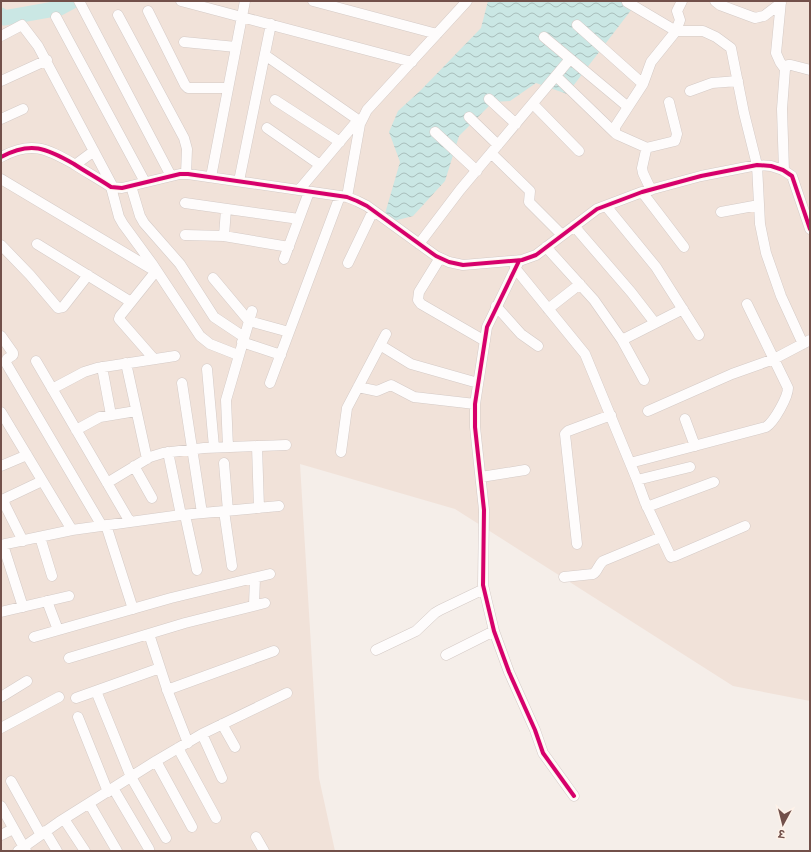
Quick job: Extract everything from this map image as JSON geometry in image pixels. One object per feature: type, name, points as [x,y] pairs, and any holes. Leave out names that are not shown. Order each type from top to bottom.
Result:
[{"type":"street","points":[[79,1],[171,176]]},
{"type":"street","points":[[181,1],[412,62]]},
{"type":"street","points":[[211,177],[245,1]]},
{"type":"street","points":[[313,1],[437,34]]},
{"type":"street","points":[[299,190],[368,110],[467,1]]},
{"type":"street","points":[[615,133],[615,127],[643,84],[651,62],[676,31],[680,20],[677,11],[682,1]]},
{"type":"street","points":[[715,1],[755,18],[764,16],[781,2]]},
{"type":"street","points":[[627,2],[676,31],[703,31],[716,37],[729,46],[732,51],[744,112],[757,165],[760,224],[766,253],[782,296],[806,342],[774,358],[732,374],[648,411]]},
{"type":"street","points":[[781,2],[776,53],[785,70]]},
{"type":"street","points":[[148,11],[185,85],[188,88],[228,88]]},
{"type":"street","points":[[118,15],[184,138],[186,149],[186,174]]},
{"type":"street","points":[[56,17],[145,182]]},
{"type":"street","points":[[239,181],[272,24]]},
{"type":"street","points":[[1,36],[22,25],[38,46],[47,60],[112,187],[122,224],[157,272],[200,336],[210,344],[238,355]]},
{"type":"street","points":[[577,25],[643,84]]},
{"type":"street","points":[[544,37],[628,107]]},
{"type":"street","points":[[184,42],[236,47]]},
{"type":"street","points":[[265,55],[360,121]]},
{"type":"street","points":[[419,244],[491,153],[570,59]]},
{"type":"street","points":[[1,81],[47,60]]},
{"type":"street","points":[[784,171],[782,109],[785,70],[788,65],[791,65],[810,70]]},
{"type":"street","points":[[556,76],[615,133],[646,148],[675,141],[677,134],[669,102]]},
{"type":"street","points":[[690,91],[712,83],[738,81]]},
{"type":"street","points":[[489,99],[516,124]]},
{"type":"street","points":[[275,100],[340,142]]},
{"type":"street","points":[[533,104],[579,151]]},
{"type":"street","points":[[1,119],[23,109]]},
{"type":"street","points":[[468,118],[498,145]]},
{"type":"street","points":[[270,383],[343,196],[360,121]]},
{"type":"street","points":[[267,128],[320,165]]},
{"type":"street","points":[[435,132],[477,171]]},
{"type":"street","points":[[1,156],[14,150],[41,148],[52,152],[112,187],[122,188],[171,176],[186,174],[343,196],[357,200],[440,258],[449,262],[463,265],[517,264],[536,255],[596,209],[646,191],[701,176],[757,165],[770,166],[784,171],[792,176],[809,223]]},
{"type":"street","points":[[646,148],[642,168],[646,191],[684,247]]},
{"type":"street","points":[[75,165],[94,151]]},
{"type":"street","points":[[491,153],[530,191],[529,202],[562,235]]},
{"type":"street","points":[[1,179],[157,272]]},
{"type":"street","points":[[131,186],[140,216],[180,264],[211,313],[220,323],[243,340],[281,354]]},
{"type":"street","points":[[284,259],[309,192]]},
{"type":"street","points":[[185,204],[226,208],[299,219]]},
{"type":"street","points":[[721,212],[759,205]]},
{"type":"street","points":[[606,206],[656,267],[699,335]]},
{"type":"street","points":[[224,236],[226,208]]},
{"type":"street","points":[[348,263],[373,211]]},
{"type":"street","points":[[574,226],[631,292],[655,323]]},
{"type":"street","points":[[185,235],[224,236],[289,247]]},
{"type":"street","points":[[36,244],[131,302]]},
{"type":"street","points":[[1,245],[30,275],[58,308],[63,307],[88,275]]},
{"type":"street","points":[[546,247],[594,300],[622,340],[644,380]]},
{"type":"street","points":[[440,258],[419,292],[418,300],[420,304],[485,341]]},
{"type":"street","points":[[517,264],[487,326],[475,404],[475,427],[484,510],[482,578],[494,631],[509,672],[535,730],[543,753],[574,796]]},
{"type":"street","points":[[517,264],[548,309],[585,354],[647,507],[670,555],[673,557],[745,526]]},
{"type":"street","points":[[154,359],[120,321],[120,316],[157,272]]},
{"type":"street","points":[[213,278],[250,316],[289,332]]},
{"type":"street","points":[[548,309],[580,284]]},
{"type":"street","points":[[630,463],[770,425],[788,391],[774,358],[747,304]]},
{"type":"street","points":[[496,306],[521,334],[538,346]]},
{"type":"street","points":[[622,340],[682,309]]},
{"type":"street","points":[[228,447],[226,400],[250,316]]},
{"type":"street","points":[[341,452],[347,408],[386,334]]},
{"type":"street","points":[[1,336],[13,353],[13,355],[4,362],[104,526],[133,609]]},
{"type":"street","points":[[380,345],[411,364],[478,383]]},
{"type":"street","points":[[52,389],[84,372],[102,367],[175,356]]},
{"type":"street","points":[[36,361],[130,522]]},
{"type":"street","points":[[126,363],[147,459]]},
{"type":"street","points":[[102,367],[111,416]]},
{"type":"street","points":[[207,369],[214,447]]},
{"type":"street","points":[[182,383],[202,513]]},
{"type":"street","points":[[358,387],[377,391],[391,385],[414,398],[475,404]]},
{"type":"street","points":[[76,430],[94,420],[136,411]]},
{"type":"street","points":[[1,412],[72,530]]},
{"type":"street","points":[[577,544],[565,434],[568,431],[611,415]]},
{"type":"street","points":[[685,419],[695,446]]},
{"type":"street","points":[[257,446],[259,508]]},
{"type":"street","points":[[107,483],[156,454],[214,447],[286,446]]},
{"type":"street","points":[[168,452],[197,570]]},
{"type":"street","points":[[1,466],[27,455]]},
{"type":"street","points":[[224,463],[226,511],[232,566]]},
{"type":"street","points":[[134,466],[152,498]]},
{"type":"street","points":[[637,480],[690,467]]},
{"type":"street","points":[[481,477],[524,470]]},
{"type":"street","points":[[23,541],[4,499],[42,481]]},
{"type":"street","points":[[647,507],[714,482]]},
{"type":"street","points":[[23,607],[2,545],[72,530],[183,515],[279,506]]},
{"type":"street","points":[[40,537],[52,576]]},
{"type":"street","points":[[564,576],[594,574],[603,561],[661,537]]},
{"type":"street","points":[[34,637],[171,598],[270,574]]},
{"type":"street","points":[[254,605],[255,578]]},
{"type":"street","points":[[376,650],[416,631],[440,610],[484,589]]},
{"type":"street","points":[[1,612],[69,596]]},
{"type":"street","points":[[47,601],[58,630]]},
{"type":"street","points":[[69,658],[185,623],[265,603]]},
{"type":"street","points":[[446,655],[494,631]]},
{"type":"street","points":[[149,634],[167,690],[188,743]]},
{"type":"street","points":[[167,690],[274,651]]},
{"type":"street","points":[[76,698],[160,668]]},
{"type":"street","points":[[1,697],[27,681]]},
{"type":"street","points":[[96,691],[131,777],[166,838]]},
{"type":"street","points":[[1,806],[22,850],[43,833],[64,819],[156,761],[202,734],[287,693]]},
{"type":"street","points":[[1,728],[59,697]]},
{"type":"street","points":[[78,717],[110,790],[149,849]]},
{"type":"street","points":[[222,724],[235,747]]},
{"type":"street","points":[[202,734],[222,778]]},
{"type":"street","points":[[178,748],[216,818]]},
{"type":"street","points":[[156,761],[192,827]]},
{"type":"street","points":[[11,781],[43,833],[57,851]]},
{"type":"street","points":[[89,803],[117,851]]},
{"type":"street","points":[[64,819],[85,851]]},
{"type":"street","points":[[1,835],[13,829]]},
{"type":"street","points":[[256,837],[264,851]]},
{"type":"shaded area","points":[[1,1],[810,1],[810,701],[733,686],[455,509],[300,464],[319,778],[335,851],[1,851]]},
{"type":"water","points":[[488,1],[638,1],[567,94],[536,83],[510,101],[493,102],[459,136],[445,181],[413,216],[382,224],[400,162],[389,132],[398,111],[421,90],[481,28]]},
{"type":"waterway","points":[[1,15],[4,18],[60,8],[73,1]]},
{"type":"cycle path","points":[[1,157],[21,149],[38,148],[55,154],[74,164],[111,187],[122,188],[180,174],[188,174],[347,197],[367,206],[436,256],[449,262],[463,265],[522,260],[536,255],[597,209],[642,192],[701,176],[757,165],[771,166],[783,170],[792,176],[810,229]]},
{"type":"cycle path","points":[[519,261],[487,327],[475,404],[475,427],[484,510],[483,585],[494,631],[509,672],[535,730],[543,753],[574,796]]}]
